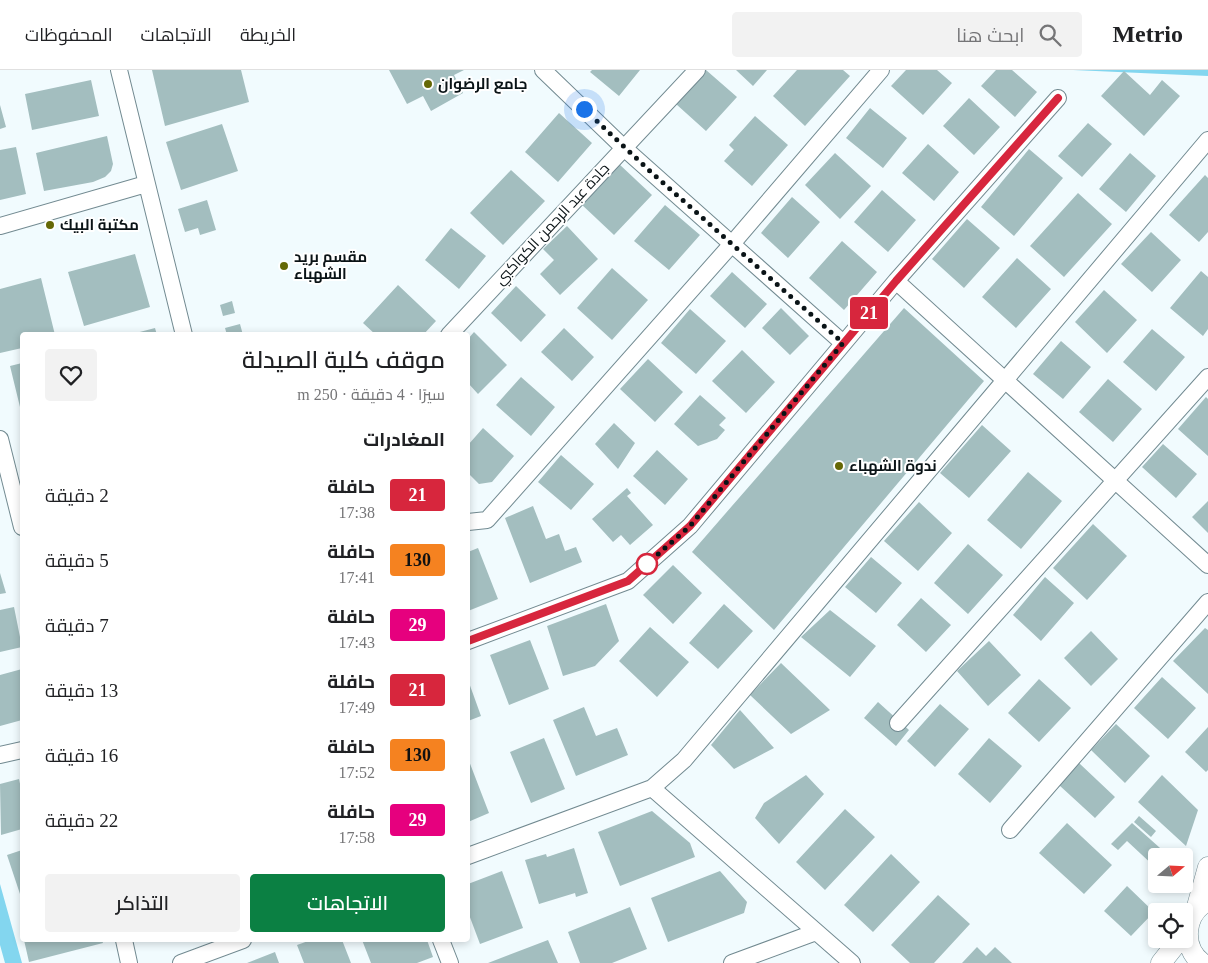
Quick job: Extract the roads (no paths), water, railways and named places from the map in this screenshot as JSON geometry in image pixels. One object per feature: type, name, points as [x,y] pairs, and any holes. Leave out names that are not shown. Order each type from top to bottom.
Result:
[{"type":"street","points":[[119,70],[183,332]]},
{"type":"street","points":[[543,70],[624,148],[843,343]]},
{"type":"street","name":"جادة عبد الرحمن الكواكبي","points":[[452,332],[697,70]]},
{"type":"street","points":[[470,522],[487,520],[731,245],[881,70]]},
{"type":"street","points":[[470,640],[628,581],[690,526],[896,281],[1058,98]]},
{"type":"street","points":[[470,855],[652,788],[684,760],[1208,140]]},
{"type":"street","points":[[0,226],[146,184]]},
{"type":"street","points":[[896,281],[1208,565]]},
{"type":"street","points":[[898,723],[1208,377]]},
{"type":"street","points":[[0,439],[20,519]]},
{"type":"street","points":[[1010,830],[1208,602]]},
{"type":"street","points":[[0,755],[20,750]]},
{"type":"street","points":[[652,788],[852,963]]},
{"type":"street","points":[[1193,916],[1208,867]]},
{"type":"street","points":[[732,963],[816,932]]},
{"type":"street","points":[[124,942],[129,963]]},
{"type":"street","points":[[181,963],[238,942]]},
{"type":"street","points":[[442,942],[450,963]]},
{"type":"street","points":[[1161,963],[1172,948]]},
{"type":"street","points":[[1190,948],[1202,963]]},
{"type":"place","name":"جامع الرضوان","points":[[428,84]]},
{"type":"place","name":"مكتبة البيك","points":[[50,225]]},
{"type":"place","name":"مقسم بريد الشهباء","points":[[284,266]]},
{"type":"place","name":"ندوة الشهباء","points":[[839,466]]}]
